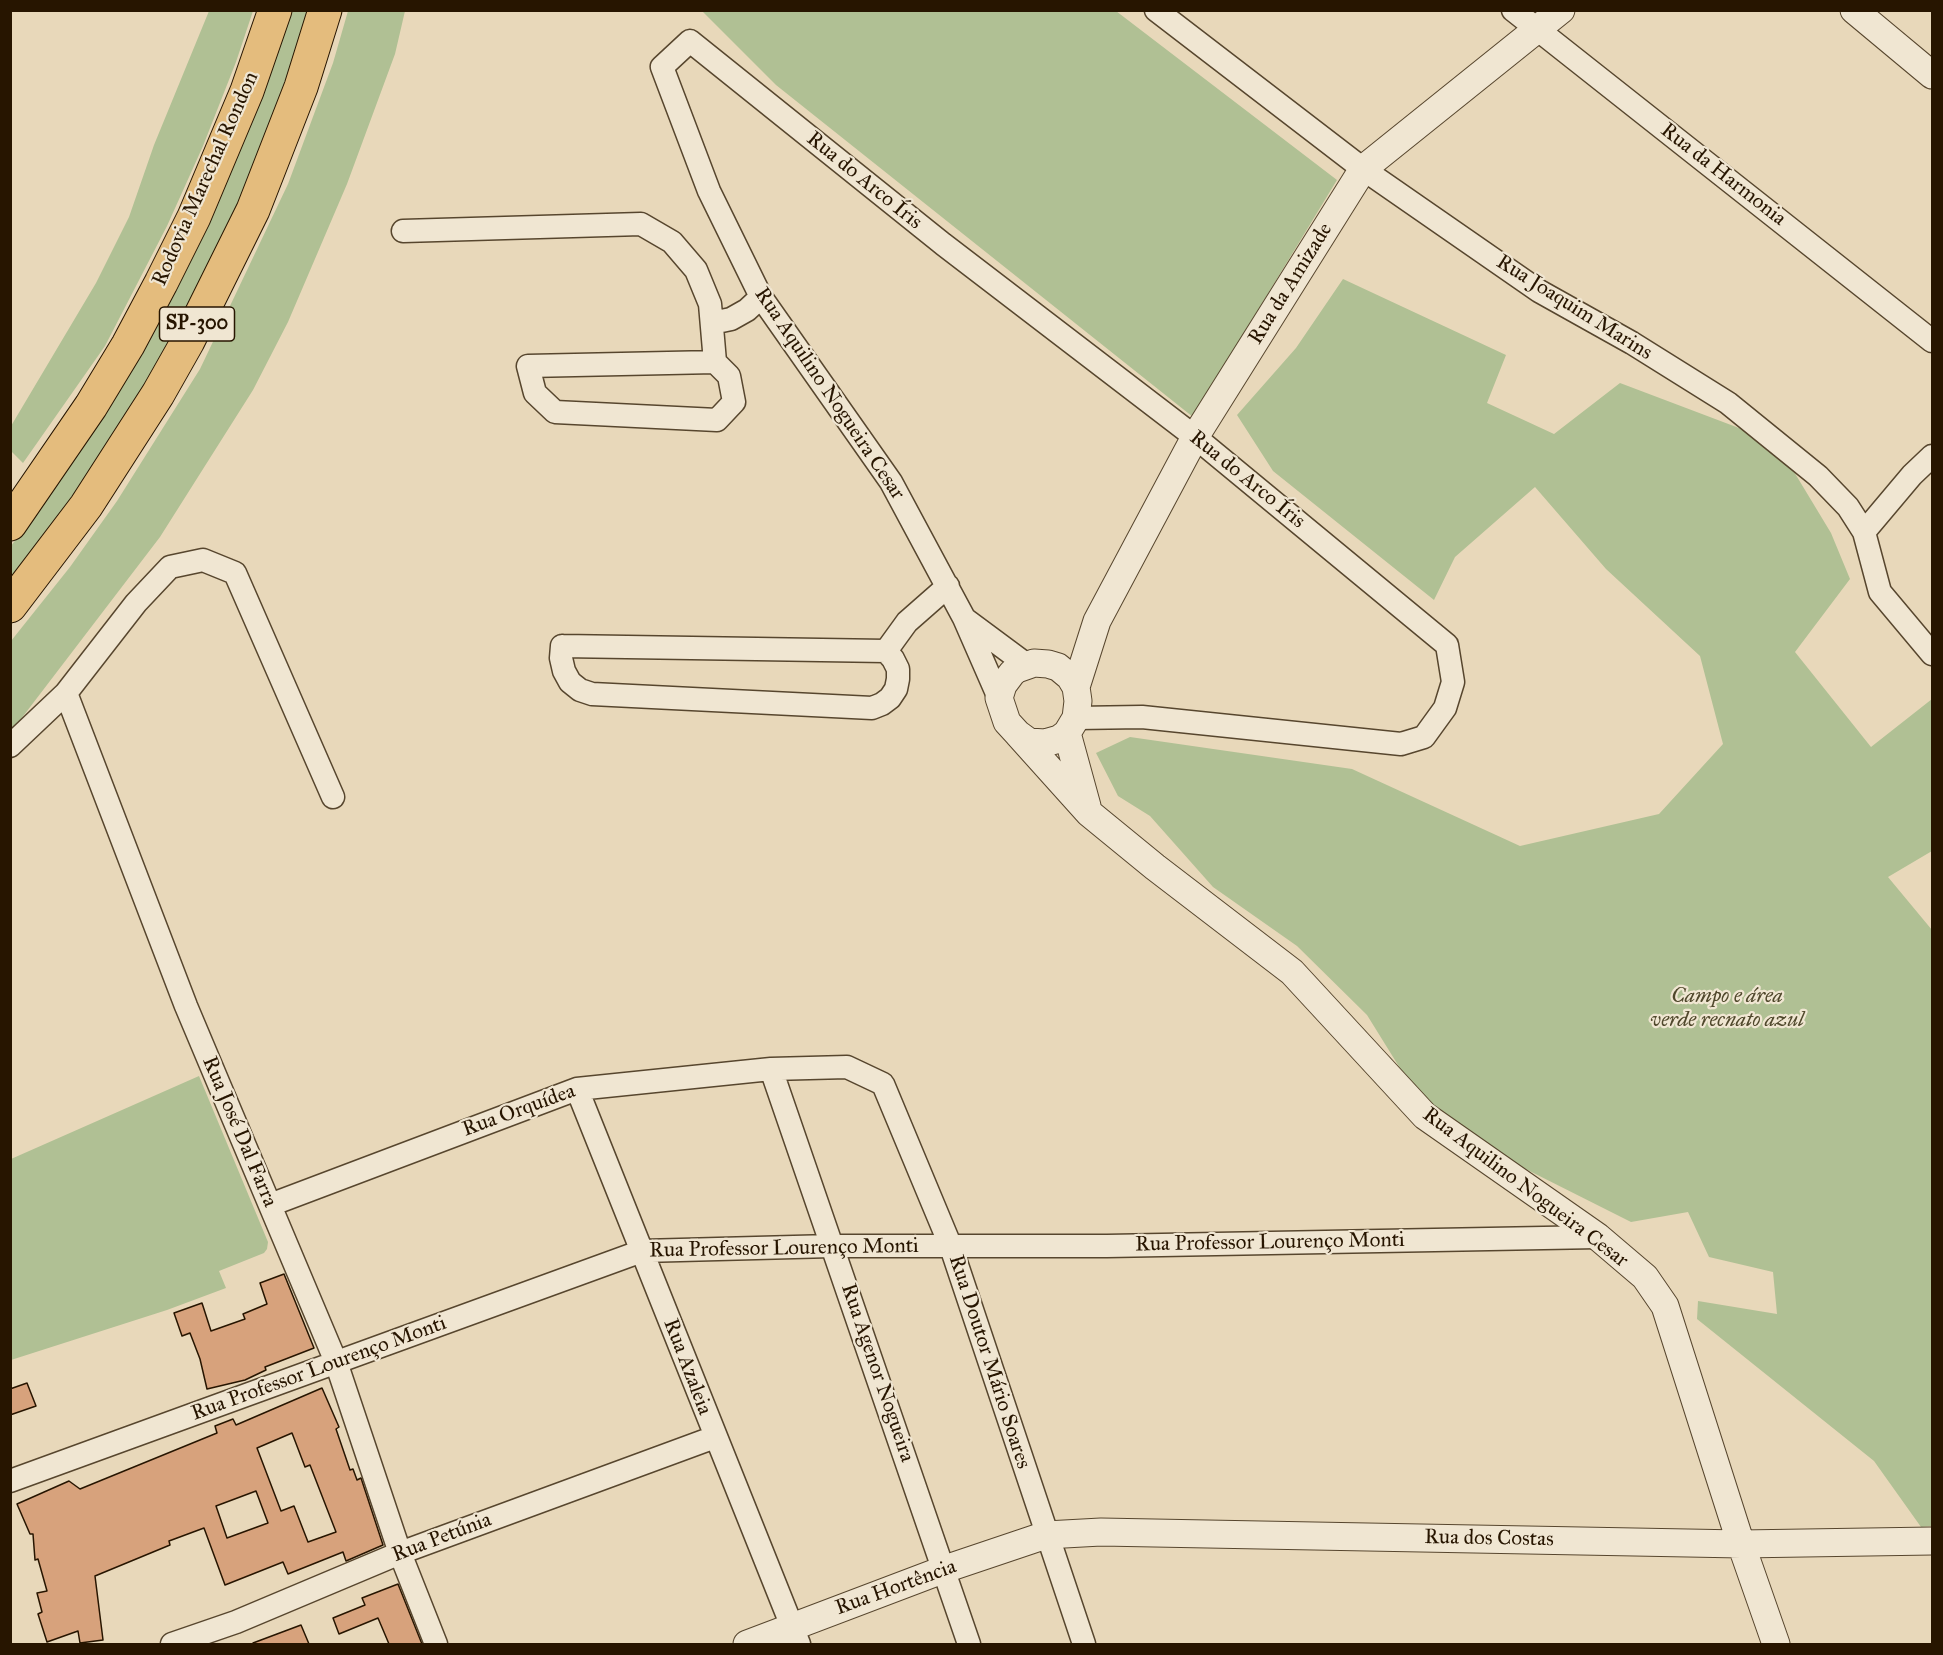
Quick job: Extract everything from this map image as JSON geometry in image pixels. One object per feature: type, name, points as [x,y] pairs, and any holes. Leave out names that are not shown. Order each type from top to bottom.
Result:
[{"type":"highway","name":"Rodovia Marechal Rondon","points":[[10,524],[91,406],[128,345],[161,283],[194,217],[247,91],[275,10]]},
{"type":"highway","name":"SP-300","points":[[10,606],[99,487],[158,394],[188,341],[253,210],[301,87],[325,10]]},
{"type":"street","name":"Rua Joaquim Marins","points":[[1156,10],[1363,169],[1539,291],[1632,343],[1728,403],[1818,476],[1848,507],[1864,532],[1880,592],[1932,654]]},
{"type":"street","name":"Rua da Harmonia","points":[[1513,10],[1932,341]]},
{"type":"street","name":"Rua da Amizade","points":[[1076,687],[1097,621],[1195,437],[1363,169],[1561,10]]},
{"type":"street","points":[[1854,10],[1932,75]]},
{"type":"street","name":"Rua Aquilino Nogueira Cesar","points":[[690,41],[663,67],[709,191],[761,297],[891,482],[948,586],[999,698]]},
{"type":"street","name":"Rua do Arco Íris","points":[[690,41],[943,244],[1195,437],[1447,645],[1453,681],[1445,708],[1424,737],[1401,744],[1142,717],[1071,726]]},
{"type":"street","points":[[403,231],[641,224],[672,242],[696,270],[710,304],[715,362],[729,376],[734,402],[717,420],[555,412],[535,393],[528,366],[715,362]]},
{"type":"street","points":[[712,323],[731,319],[747,310],[761,297]]},
{"type":"street","points":[[1864,532],[1912,475],[1932,456]]},
{"type":"street","points":[[10,747],[66,693],[136,603],[170,567],[203,560],[235,573],[333,797]]},
{"type":"street","points":[[886,651],[907,622],[948,586]]},
{"type":"street","name":"Rua Aquilino Nogueira Cesar","points":[[964,618],[1038,664]]},
{"type":"street","name":"Rua da Amizade","points":[[1038,664],[1097,621]]},
{"type":"street","points":[[562,646],[886,651],[898,669],[896,689],[890,698],[872,708],[592,694],[580,690],[570,682],[561,658],[562,646]]},
{"type":"street","points":[[1038,664],[1058,668],[1070,677],[1076,687],[1078,701],[1071,726],[1059,739],[1045,743],[1029,742],[1007,722],[999,698],[1003,685],[1012,674],[1038,664]]},
{"type":"street","name":"Rua José Dal Farra","points":[[66,693],[186,1006],[336,1362],[400,1553],[436,1644]]},
{"type":"street","points":[[1071,726],[1089,813]]},
{"type":"street","name":"Rua Aquilino Nogueira Cesar","points":[[1018,734],[1089,813],[1155,867],[1292,972],[1425,1116],[1598,1238],[1644,1277],[1665,1306],[1740,1544],[1776,1644]]},
{"type":"street","name":"Rua Orquídea","points":[[270,1205],[577,1089],[771,1069],[847,1067],[883,1084]]},
{"type":"street","name":"Rua Agenor Nogueira","points":[[771,1069],[969,1644]]},
{"type":"street","name":"Rua Doutor Mário Soares","points":[[883,1084],[951,1247],[1084,1644]]},
{"type":"street","name":"Rua Azaleia","points":[[577,1089],[796,1635]]},
{"type":"street","name":"Rua Professor Lourenço Monti","points":[[10,1481],[642,1251],[832,1246],[1119,1246],[1598,1238]]},
{"type":"street","name":"Rua Petúnia","points":[[172,1644],[236,1622],[400,1553],[715,1437]]},
{"type":"street","name":"Rua dos Costas","points":[[1046,1535],[1101,1532],[1740,1544],[1932,1541]]},
{"type":"street","name":"Rua Hortência","points":[[747,1644],[796,1635],[945,1569],[1046,1535]]},
{"type":"green space","points":[[209,11],[253,11],[203,146],[167,226],[105,346],[23,463],[11,451],[11,426],[96,283],[129,217],[154,145]]},
{"type":"green space","points":[[291,11],[312,11],[262,158],[166,358],[11,589],[11,546],[25,527]]},
{"type":"green space","points":[[348,11],[405,11],[395,54],[347,184],[288,322],[253,390],[160,537],[11,732],[11,641],[70,567],[117,501],[200,369],[288,184],[333,63]]},
{"type":"green space","points":[[702,11],[1116,11],[1337,180],[1193,417],[776,85]]},
{"type":"green space","name":"Campo e área verde recnato azul","points":[[1343,279],[1506,355],[1487,403],[1554,434],[1620,383],[1776,442],[1831,533],[1850,579],[1795,652],[1871,747],[1932,699],[1932,851],[1888,877],[1932,930],[1932,1526],[1921,1527],[1874,1461],[1697,1319],[1698,1301],[1777,1314],[1773,1272],[1709,1257],[1688,1212],[1631,1222],[1434,1123],[1367,1015],[1297,946],[1213,887],[1150,816],[1118,796],[1096,753],[1130,737],[1352,769],[1520,846],[1659,814],[1723,744],[1700,656],[1606,569],[1535,487],[1455,557],[1434,600],[1273,471],[1237,415],[1296,348]]},
{"type":"green space","points":[[199,1076],[268,1242],[267,1249],[264,1253],[219,1271],[226,1288],[167,1310],[11,1360],[11,1159]]},
{"type":"building","points":[[284,1274],[314,1348],[265,1367],[266,1370],[245,1380],[207,1389],[200,1359],[190,1333],[182,1336],[174,1313],[202,1303],[211,1331],[245,1319],[243,1314],[267,1304],[260,1283]]},
{"type":"building","points":[[27,1383],[36,1406],[10,1415],[10,1389]]},
{"type":"building","points":[[322,1388],[339,1427],[336,1429],[350,1470],[353,1469],[357,1480],[361,1478],[383,1545],[346,1561],[343,1552],[288,1574],[283,1562],[225,1585],[204,1528],[169,1541],[170,1545],[95,1576],[103,1640],[80,1643],[78,1631],[47,1642],[38,1614],[42,1612],[37,1593],[47,1591],[38,1559],[35,1560],[33,1534],[30,1534],[17,1504],[69,1481],[80,1489],[217,1433],[215,1426],[233,1419],[236,1425]],"holes":[[[292,1433],[305,1467],[310,1465],[336,1532],[308,1542],[294,1506],[281,1511],[257,1448]],[[256,1491],[268,1523],[227,1538],[216,1506]]]},
{"type":"building","points":[[398,1584],[422,1644],[389,1644],[378,1618],[339,1634],[333,1618],[365,1605],[362,1598]]},
{"type":"building","points":[[301,1625],[309,1644],[253,1643]]}]
